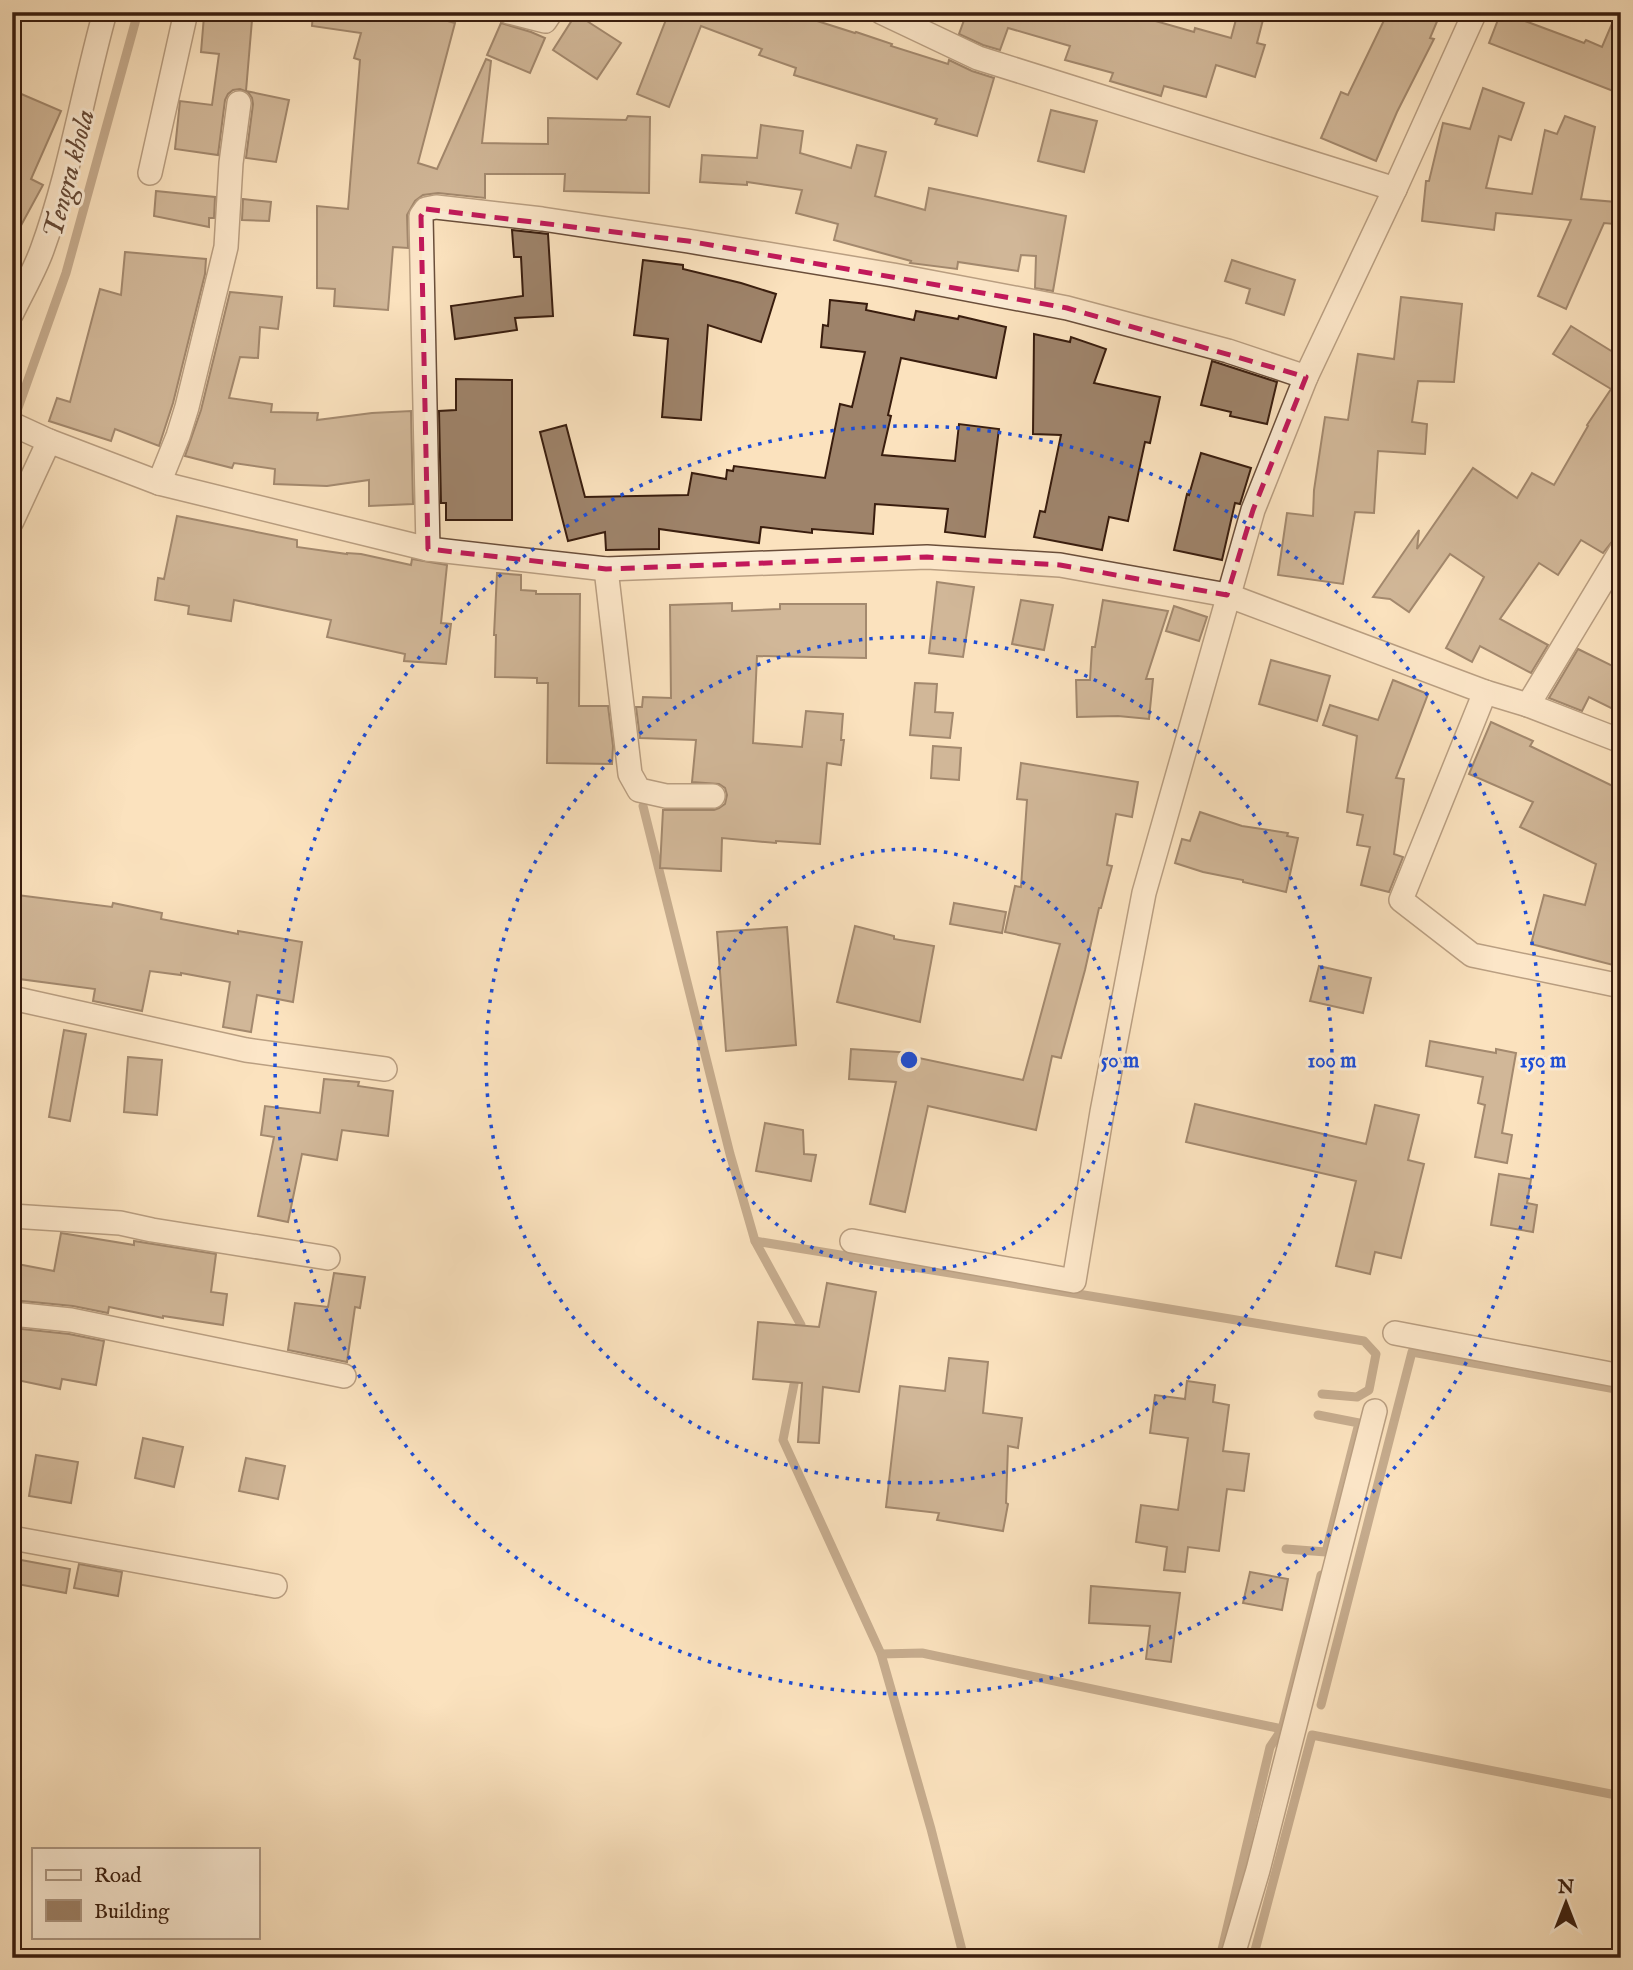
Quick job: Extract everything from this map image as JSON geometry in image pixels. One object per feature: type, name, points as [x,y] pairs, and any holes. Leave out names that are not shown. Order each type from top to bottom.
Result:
[{"type":"street","points":[[12,313],[41,253],[58,200],[105,12]]},
{"type":"street","points":[[150,173],[186,12]]},
{"type":"street","points":[[509,12],[545,22],[551,12]]},
{"type":"street","points":[[881,12],[978,58],[1395,189]]},
{"type":"street","points":[[852,1241],[1074,1280],[1102,1112],[1144,893],[1253,510],[1306,377],[1475,12]]},
{"type":"street","points":[[159,483],[187,407],[226,247],[231,163],[239,103]]},
{"type":"street","points":[[428,549],[421,216],[426,209],[542,219],[688,241],[1054,305],[1228,351],[1306,377]]},
{"type":"street","points":[[12,424],[159,483],[428,549],[607,569],[927,557],[1060,565],[1227,594],[1621,741]]},
{"type":"street","points":[[12,521],[44,438]]},
{"type":"street","points":[[1528,705],[1621,551]]},
{"type":"street","points":[[607,569],[630,774],[639,790],[666,796],[713,796]]},
{"type":"street","points":[[1485,692],[1401,900],[1472,955],[1621,986]]},
{"type":"street","points":[[12,998],[246,1049],[385,1069]]},
{"type":"street","points":[[12,1216],[120,1223],[328,1258]]},
{"type":"street","points":[[12,1314],[71,1320],[344,1376]]},
{"type":"street","points":[[1395,1333],[1621,1376]]},
{"type":"street","points":[[1232,1958],[1258,1870],[1375,1411]]},
{"type":"street","points":[[12,1538],[275,1586]]},
{"type":"highlighted area","points":[[426,209],[688,241],[1067,308],[1306,377],[1253,510],[1227,595],[1060,565],[927,557],[606,569],[428,549],[421,216]]},
{"type":"building","points":[[313,12],[415,12],[455,23],[418,163],[437,169],[486,59],[491,61],[482,143],[548,144],[548,118],[626,120],[628,116],[650,117],[649,193],[564,191],[565,174],[485,174],[485,198],[438,193],[423,195],[415,201],[407,215],[408,248],[393,247],[388,310],[334,306],[335,289],[317,288],[317,206],[348,209],[360,60],[354,58],[361,33],[312,26]]},
{"type":"building","points":[[669,12],[789,12],[948,64],[949,60],[994,78],[977,136],[935,124],[937,119],[794,75],[796,68],[759,55],[762,49],[701,26],[669,107],[637,94]]},
{"type":"building","points":[[967,12],[1124,12],[1194,32],[1195,28],[1231,38],[1238,12],[1265,12],[1257,43],[1265,45],[1255,77],[1216,65],[1206,97],[1164,86],[1161,96],[1110,81],[1113,73],[1065,60],[1070,46],[1008,28],[1000,50],[983,45],[959,34]]},
{"type":"building","points":[[1388,12],[1441,12],[1430,38],[1434,39],[1376,161],[1321,138],[1341,92],[1348,95]]},
{"type":"building","points":[[1501,12],[1584,43],[1586,40],[1602,47],[1617,12],[1621,12],[1621,94],[1489,43]]},
{"type":"building","points":[[576,14],[621,43],[597,79],[553,50]]},
{"type":"building","points":[[204,16],[252,20],[246,91],[289,100],[276,162],[246,158],[253,104],[248,92],[240,89],[233,90],[225,100],[218,155],[175,149],[180,101],[212,105],[219,54],[201,52]]},
{"type":"building","points":[[501,23],[545,38],[530,73],[487,55]]},
{"type":"building","points":[[1483,88],[1524,103],[1511,140],[1499,136],[1486,188],[1532,194],[1545,130],[1557,134],[1565,116],[1595,127],[1581,199],[1616,202],[1614,224],[1604,223],[1566,309],[1538,296],[1571,220],[1496,213],[1494,230],[1422,221],[1426,181],[1429,181],[1443,123],[1470,129]]},
{"type":"building","points":[[12,90],[61,111],[31,179],[43,185],[12,242]]},
{"type":"building","points":[[1051,110],[1097,121],[1084,172],[1038,161]]},
{"type":"building","points":[[761,125],[803,131],[800,153],[851,168],[857,145],[886,152],[875,196],[925,210],[929,188],[1066,216],[1053,291],[1035,288],[1036,256],[1021,255],[1018,271],[958,262],[957,269],[910,263],[911,261],[834,240],[838,224],[796,213],[802,190],[747,182],[747,185],[700,182],[702,155],[757,158]]},
{"type":"building","points":[[156,191],[215,197],[214,218],[209,218],[209,227],[154,216]]},
{"type":"building","points":[[243,199],[271,202],[269,221],[242,220]]},
{"type":"building","points":[[512,230],[548,234],[553,316],[515,318],[517,330],[455,339],[451,306],[523,296],[521,257],[514,257]]},
{"type":"building","points":[[125,252],[206,259],[205,274],[173,403],[159,446],[115,429],[111,441],[49,421],[57,398],[70,402],[100,289],[121,295]]},
{"type":"building","points":[[643,260],[683,265],[683,269],[776,294],[761,342],[708,325],[701,420],[662,417],[668,339],[634,335]]},
{"type":"building","points":[[1232,260],[1295,280],[1284,315],[1246,303],[1250,289],[1225,281]]},
{"type":"building","points":[[230,292],[282,297],[278,329],[260,327],[258,358],[240,357],[229,398],[272,404],[271,412],[318,413],[317,420],[411,411],[413,504],[369,506],[369,480],[327,486],[274,484],[275,469],[234,463],[232,468],[185,456],[201,410]]},
{"type":"building","points":[[1401,297],[1462,304],[1454,382],[1418,381],[1412,422],[1427,424],[1425,454],[1378,451],[1374,513],[1355,512],[1343,584],[1278,575],[1287,513],[1313,516],[1314,490],[1325,417],[1348,420],[1358,354],[1394,359]]},
{"type":"building","points":[[830,300],[867,304],[866,310],[914,320],[916,311],[958,319],[959,316],[1006,327],[996,378],[901,358],[882,455],[955,461],[959,424],[999,429],[985,537],[945,532],[948,509],[875,504],[873,534],[812,529],[812,533],[761,527],[759,543],[659,529],[659,549],[606,550],[605,532],[568,541],[540,432],[566,425],[585,497],[688,495],[692,473],[726,479],[727,470],[733,471],[734,466],[825,478],[840,404],[852,407],[865,352],[821,347],[823,325],[828,326]]},
{"type":"building","points":[[1571,326],[1621,357],[1621,537],[1614,539],[1603,553],[1581,540],[1558,575],[1539,563],[1500,619],[1548,645],[1531,673],[1480,646],[1472,662],[1446,648],[1484,577],[1450,554],[1409,612],[1390,599],[1373,597],[1419,530],[1417,549],[1473,468],[1517,498],[1532,473],[1554,485],[1587,425],[1611,389],[1553,354]]},
{"type":"building","points":[[1034,334],[1070,342],[1071,337],[1106,349],[1094,383],[1160,397],[1150,443],[1145,442],[1128,521],[1109,517],[1102,550],[1034,537],[1040,511],[1045,512],[1061,435],[1033,434]]},
{"type":"building","points":[[1212,361],[1277,382],[1267,424],[1230,416],[1231,412],[1201,405]]},
{"type":"building","points":[[456,379],[512,380],[512,520],[446,520],[446,503],[441,503],[439,411],[456,410]]},
{"type":"building","points":[[1201,453],[1251,468],[1240,504],[1235,503],[1222,560],[1174,550],[1187,494],[1189,495]]},
{"type":"building","points":[[177,516],[297,540],[297,547],[361,554],[411,565],[412,559],[447,565],[441,623],[451,624],[446,664],[404,661],[405,654],[327,637],[331,620],[234,600],[231,621],[188,614],[189,606],[155,600],[158,578],[164,579]]},
{"type":"building","points":[[497,573],[521,575],[521,590],[536,591],[536,594],[580,594],[579,706],[608,706],[613,746],[612,764],[547,763],[548,683],[537,683],[537,678],[495,677]]},
{"type":"building","points":[[937,582],[974,587],[963,657],[929,653]]},
{"type":"building","points":[[1021,600],[1053,605],[1044,650],[1012,644]]},
{"type":"building","points":[[1103,600],[1168,611],[1146,679],[1153,679],[1149,719],[1118,716],[1077,717],[1076,680],[1090,680],[1092,647],[1095,647]]},
{"type":"building","points":[[732,603],[732,611],[780,609],[780,604],[866,604],[866,658],[757,656],[753,743],[802,747],[806,711],[843,714],[841,765],[827,763],[820,844],[722,838],[721,871],[660,868],[663,810],[714,810],[725,804],[727,795],[725,788],[719,784],[692,782],[696,740],[640,738],[636,707],[642,707],[643,697],[671,698],[670,605]]},
{"type":"building","points":[[1174,606],[1207,617],[1199,641],[1166,631]]},
{"type":"building","points":[[1578,649],[1621,670],[1621,713],[1589,697],[1582,711],[1549,698]]},
{"type":"building","points":[[1271,660],[1330,676],[1317,721],[1259,704]]},
{"type":"building","points":[[1393,680],[1428,694],[1396,778],[1404,779],[1394,854],[1403,857],[1389,892],[1361,885],[1370,847],[1357,845],[1363,815],[1347,812],[1357,736],[1323,725],[1330,705],[1378,720]]},
{"type":"building","points":[[915,683],[937,684],[935,712],[953,713],[950,738],[910,735]]},
{"type":"building","points":[[1491,722],[1533,741],[1530,746],[1621,790],[1621,967],[1531,944],[1544,895],[1585,905],[1596,864],[1520,827],[1533,802],[1469,774]]},
{"type":"building","points":[[933,746],[961,748],[959,780],[931,778]]},
{"type":"building","points":[[1021,763],[1138,782],[1132,817],[1116,814],[1107,865],[1112,866],[1061,1058],[1052,1056],[1036,1130],[928,1106],[905,1212],[870,1204],[896,1082],[849,1079],[851,1049],[914,1053],[914,1057],[1023,1080],[1060,944],[1005,932],[1015,886],[1021,887],[1027,800],[1017,799]]},
{"type":"building","points":[[1200,812],[1242,826],[1288,833],[1287,836],[1298,838],[1286,892],[1175,863],[1182,839],[1190,841]]},
{"type":"building","points":[[17,895],[112,907],[113,903],[162,913],[161,919],[238,934],[238,931],[302,942],[293,1002],[257,995],[251,1032],[223,1027],[230,982],[181,973],[150,971],[142,1011],[93,1001],[95,989],[12,978],[12,936]]},
{"type":"building","points":[[954,903],[1006,912],[1002,933],[950,924]]},
{"type":"building","points":[[855,926],[894,936],[894,939],[934,946],[920,1022],[837,1002]]},
{"type":"building","points":[[787,927],[796,1045],[726,1051],[717,932]]},
{"type":"building","points":[[1319,966],[1371,978],[1363,1013],[1310,1001]]},
{"type":"building","points":[[64,1030],[86,1034],[70,1121],[49,1117]]},
{"type":"building","points":[[1430,1041],[1496,1053],[1496,1049],[1516,1053],[1502,1133],[1512,1135],[1507,1163],[1475,1157],[1485,1105],[1478,1103],[1483,1077],[1426,1066]]},
{"type":"building","points":[[128,1057],[162,1060],[157,1115],[124,1112]]},
{"type":"building","points":[[324,1079],[359,1082],[358,1086],[393,1091],[388,1136],[342,1130],[337,1160],[302,1154],[288,1222],[258,1216],[274,1137],[261,1135],[265,1106],[320,1113]]},
{"type":"building","points":[[1195,1104],[1366,1144],[1375,1105],[1419,1115],[1408,1160],[1424,1164],[1401,1258],[1375,1252],[1370,1274],[1336,1266],[1356,1181],[1186,1142]]},
{"type":"building","points":[[765,1123],[803,1130],[804,1154],[816,1155],[811,1181],[756,1171]]},
{"type":"building","points":[[1499,1174],[1531,1179],[1527,1203],[1537,1205],[1533,1232],[1491,1225]]},
{"type":"building","points":[[61,1233],[216,1254],[211,1292],[227,1294],[223,1325],[163,1318],[109,1307],[108,1313],[73,1306],[12,1300],[12,1263],[54,1271]]},
{"type":"building","points":[[334,1273],[365,1277],[360,1308],[355,1307],[347,1362],[288,1350],[295,1303],[328,1307]]},
{"type":"building","points":[[827,1283],[876,1292],[859,1392],[823,1387],[819,1443],[798,1442],[802,1383],[753,1379],[758,1322],[819,1327]]},
{"type":"building","points":[[12,1328],[104,1341],[96,1385],[62,1379],[60,1389],[12,1379]]},
{"type":"building","points":[[949,1358],[988,1362],[983,1413],[1022,1418],[1018,1448],[1008,1446],[1008,1504],[1003,1531],[937,1520],[939,1513],[886,1507],[900,1386],[945,1391]]},
{"type":"building","points":[[1187,1381],[1215,1385],[1213,1402],[1229,1405],[1223,1451],[1249,1454],[1244,1491],[1227,1489],[1219,1551],[1188,1547],[1185,1572],[1164,1570],[1167,1547],[1136,1542],[1141,1505],[1178,1510],[1188,1438],[1150,1433],[1155,1395],[1185,1399]]},
{"type":"building","points":[[143,1438],[183,1447],[174,1487],[135,1478]]},
{"type":"building","points":[[36,1455],[78,1462],[71,1503],[29,1496]]},
{"type":"building","points":[[246,1458],[285,1466],[278,1499],[239,1491]]},
{"type":"building","points":[[21,1560],[70,1569],[66,1593],[17,1584]]},
{"type":"building","points":[[79,1564],[122,1572],[118,1596],[74,1588]]},
{"type":"building","points":[[1250,1572],[1288,1579],[1282,1610],[1243,1603]]},
{"type":"building","points":[[1091,1586],[1180,1593],[1171,1662],[1146,1659],[1150,1626],[1089,1623]]},
{"type":"waterway","name":"Tengra khola","points":[[13,422],[66,273],[138,12]]},
{"type":"waterway","points":[[643,806],[730,1154],[755,1241],[801,1325],[801,1336]]},
{"type":"waterway","points":[[755,1241],[1364,1341],[1376,1354],[1369,1390],[1357,1397],[1322,1394]]},
{"type":"waterway","points":[[1321,1705],[1412,1352],[1621,1390]]},
{"type":"waterway","points":[[796,1374],[783,1440],[881,1654],[931,1829],[964,1958]]},
{"type":"waterway","points":[[1286,1549],[1326,1552],[1359,1423],[1318,1415]]},
{"type":"waterway","points":[[1220,1958],[1270,1747],[1282,1729],[1321,1575]]},
{"type":"waterway","points":[[881,1654],[922,1653],[1282,1729]]},
{"type":"waterway","points":[[1253,1958],[1312,1735],[1621,1796]]}]
